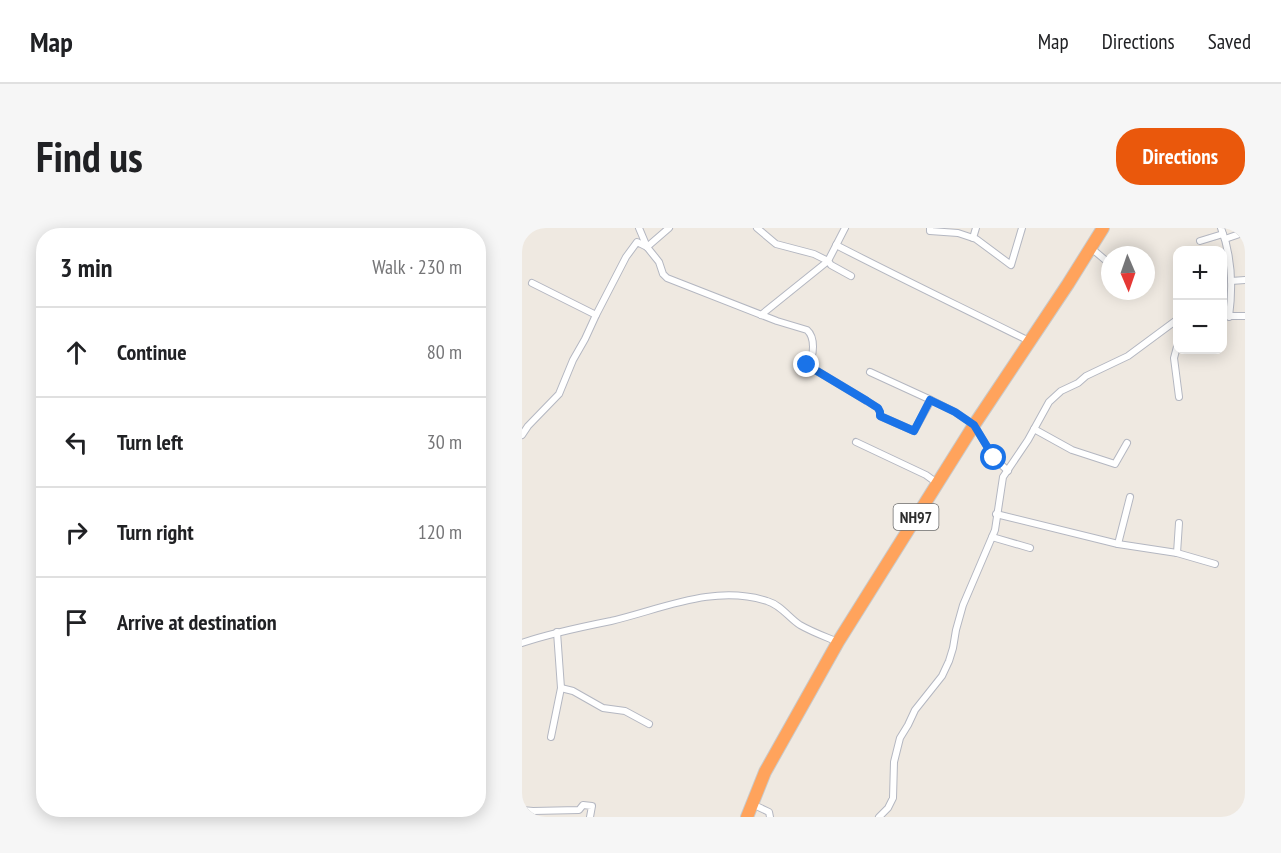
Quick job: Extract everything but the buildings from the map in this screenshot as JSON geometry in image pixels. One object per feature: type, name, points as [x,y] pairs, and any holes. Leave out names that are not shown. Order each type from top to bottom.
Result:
[{"type":"highway","name":"NH97","points":[[747,817],[765,772],[838,642],[974,425],[1103,228]]},
{"type":"street","points":[[522,234],[527,228]]},
{"type":"street","points":[[639,228],[647,247],[659,262],[667,278],[811,332],[813,339],[811,361],[807,365],[872,404],[880,412],[880,416],[914,431],[930,400]]},
{"type":"street","points":[[647,247],[669,228]]},
{"type":"street","points":[[757,228],[776,244],[814,254],[851,276]]},
{"type":"street","points":[[761,315],[828,261],[845,228]]},
{"type":"street","points":[[930,228],[930,231],[958,232],[973,238],[1011,264],[1022,228]]},
{"type":"street","points":[[973,238],[976,228]]},
{"type":"street","points":[[1200,241],[1223,233],[1245,232]]},
{"type":"street","points":[[1223,233],[1230,260],[1231,304],[1227,314]]},
{"type":"street","points":[[522,435],[559,394],[573,360],[626,257],[638,242],[647,247]]},
{"type":"street","points":[[836,245],[1030,342]]},
{"type":"street","points":[[1090,248],[1101,257]]},
{"type":"street","points":[[1231,281],[1245,280]]},
{"type":"street","points":[[532,283],[596,315]]},
{"type":"street","points":[[1227,317],[1245,316]]},
{"type":"street","points":[[879,817],[888,808],[893,798],[894,762],[900,738],[915,710],[946,668],[963,605],[992,537],[997,520],[996,514],[1003,477],[1049,402],[1061,391],[1128,356],[1173,323]]},
{"type":"street","points":[[1175,354],[1179,397]]},
{"type":"street","points":[[870,372],[955,412],[974,425],[994,458],[1008,471]]},
{"type":"street","points":[[1034,429],[1072,450],[1115,464],[1127,443]]},
{"type":"street","points":[[856,442],[938,483]]},
{"type":"street","points":[[1118,544],[1130,497]]},
{"type":"street","points":[[996,514],[1118,544],[1177,553],[1215,564]]},
{"type":"street","points":[[1177,553],[1179,523]]},
{"type":"street","points":[[992,537],[1030,548]]},
{"type":"street","points":[[522,643],[676,602],[726,595],[770,602],[805,628],[838,642]]},
{"type":"street","points":[[551,737],[561,688],[557,632]]},
{"type":"street","points":[[561,688],[573,690],[603,708],[626,711],[649,724]]},
{"type":"street","points":[[522,810],[579,810],[586,804],[592,806],[590,817]]},
{"type":"street","points":[[752,804],[769,812],[770,817]]},
{"type":"route","points":[[807,365],[878,408],[880,416],[914,431],[930,400],[955,412],[974,425],[994,458]]}]
